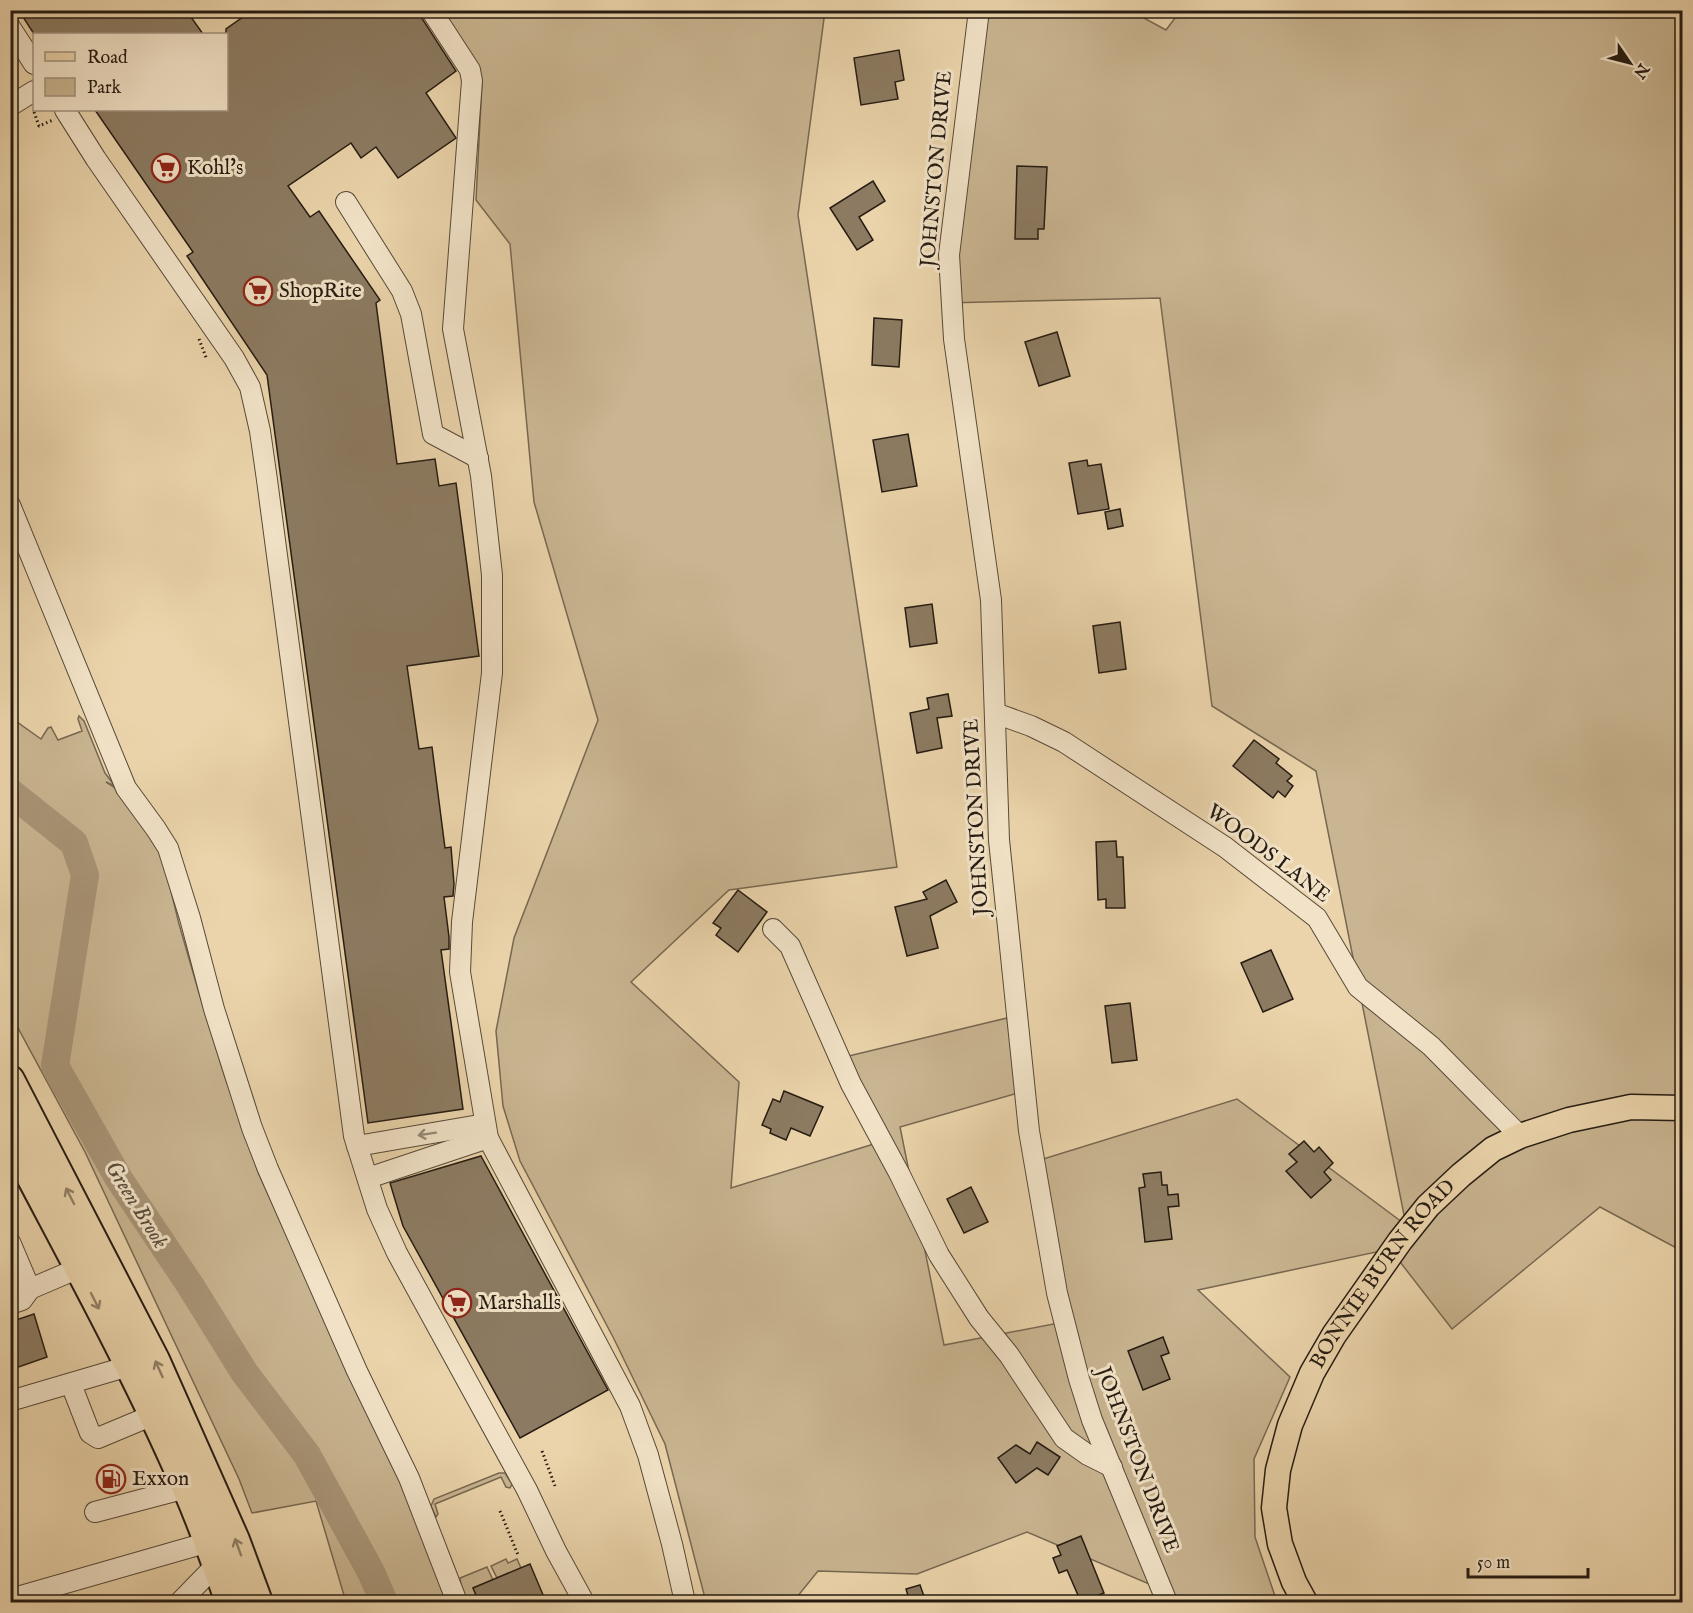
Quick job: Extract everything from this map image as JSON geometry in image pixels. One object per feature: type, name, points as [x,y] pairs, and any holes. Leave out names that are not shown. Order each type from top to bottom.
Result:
[{"type":"highway","points":[[10,1080],[154,1360],[236,1539],[258,1602]]},
{"type":"highway","points":[[14,1153],[79,1268],[153,1415],[213,1553],[230,1602]]},
{"type":"main road","name":"BONNIE BURN ROAD","points":[[1305,1602],[1294,1582],[1280,1544],[1274,1508],[1278,1470],[1290,1425],[1312,1374],[1334,1335],[1400,1241],[1428,1206],[1461,1174],[1493,1149],[1520,1136],[1569,1120],[1631,1107],[1683,1108]]},
{"type":"street","points":[[431,10],[470,70],[472,81],[453,329],[478,458],[492,575],[492,673],[462,921],[460,972],[486,1131],[630,1406],[653,1474],[685,1602]]},
{"type":"street","name":"JOHNSTON DRIVE","points":[[978,10],[949,255],[954,339],[992,600],[999,840],[1029,1131],[1057,1293],[1082,1390],[1092,1420],[1167,1602]]},
{"type":"street","points":[[10,27],[33,62]]},
{"type":"street","points":[[10,105],[33,92]]},
{"type":"street","points":[[66,111],[96,159],[234,358],[250,387],[266,470],[357,1146],[377,1209],[397,1253],[531,1497],[556,1551],[584,1602]]},
{"type":"street","points":[[346,202],[402,291],[411,314],[433,434],[478,458]]},
{"type":"street","points":[[10,505],[126,788],[168,848],[190,918],[214,1009],[256,1138],[357,1371],[409,1478],[457,1602]]},
{"type":"street","name":"WOODS LANE","points":[[995,713],[1031,726],[1064,742],[1225,847],[1317,918],[1358,987],[1431,1046],[1520,1136]]},
{"type":"street","points":[[773,929],[790,946],[851,1084],[945,1264],[979,1318],[1036,1393],[1064,1438],[1088,1455],[1112,1467]]},
{"type":"street","points":[[357,1146],[486,1131]]},
{"type":"street","points":[[368,1178],[486,1131]]},
{"type":"street","points":[[10,1242],[30,1289]]},
{"type":"street","points":[[10,1304],[22,1300],[30,1289],[79,1268]]},
{"type":"street","points":[[10,1401],[129,1366]]},
{"type":"street","points":[[71,1384],[90,1433],[98,1438],[153,1415]]},
{"type":"street","points":[[95,1512],[186,1488]]},
{"type":"street","points":[[10,1599],[213,1553]]},
{"type":"street","points":[[180,1602],[213,1553]]},
{"type":"path","points":[[542,1451],[555,1486]]},
{"type":"path","points":[[500,1511],[518,1555]]},
{"type":"green space","points":[[1181,10],[1678,11],[1676,33],[1682,35],[1682,1251],[1600,1207],[1452,1329],[1390,1249],[1198,1290],[1290,1377],[1254,1459],[1255,1537],[1277,1602],[1182,1602],[1180,1597],[1027,1532],[917,1574],[818,1571],[793,1602],[706,1602],[665,1444],[614,1339],[520,1161],[503,1106],[496,1031],[514,938],[598,720],[534,502],[510,244],[476,200],[482,82],[440,11],[825,11],[798,215],[897,867],[729,890],[631,982],[739,1082],[731,1188],[877,1143],[832,1060],[1007,1018],[1018,1093],[900,1127],[944,1345],[1059,1323],[1027,1164],[1237,1099],[1406,1225],[1316,771],[1212,706],[1160,298],[945,303],[972,11],[1131,11],[1166,30]]},
{"type":"green space","points":[[79,716],[84,721],[105,773],[115,786],[106,782],[114,787],[140,820],[162,854],[199,993],[258,1172],[338,1349],[399,1472],[447,1602],[346,1602],[316,1501],[252,1513],[239,1479],[85,1152],[11,1015],[10,717],[41,739],[51,727],[58,740],[82,731]]},
{"type":"green space","points":[[499,1473],[505,1473],[512,1484],[510,1488],[506,1487],[501,1477],[435,1504],[438,1514],[436,1517],[431,1506],[434,1499]]},
{"type":"green space","points":[[506,1559],[508,1563],[517,1559],[521,1568],[497,1578],[491,1566]]},
{"type":"green space","points":[[487,1567],[493,1580],[473,1588],[479,1602],[467,1602],[460,1578]]},
{"type":"building","points":[[32,10],[186,10],[202,33],[33,33],[23,17]]},
{"type":"building","points":[[253,10],[419,10],[421,17],[456,71],[426,93],[456,138],[398,178],[376,147],[361,158],[351,143],[288,186],[310,217],[319,211],[380,300],[376,303],[397,464],[435,459],[439,486],[456,483],[479,656],[407,666],[419,749],[432,747],[445,848],[451,847],[453,896],[444,897],[449,949],[441,950],[463,1109],[368,1123],[267,375],[187,256],[193,252],[96,111],[228,111],[228,33],[226,29]]},
{"type":"building","points":[[899,50],[904,80],[895,82],[898,99],[861,105],[854,58]]},
{"type":"building","points":[[1017,166],[1047,167],[1044,229],[1038,229],[1038,239],[1015,239]]},
{"type":"building","points":[[873,181],[885,201],[859,217],[873,240],[857,250],[830,208]]},
{"type":"building","points":[[874,318],[902,320],[899,367],[872,365]]},
{"type":"building","points":[[1057,332],[1070,376],[1039,386],[1025,342]]},
{"type":"building","points":[[908,434],[917,486],[882,492],[873,440]]},
{"type":"building","points":[[1087,460],[1088,466],[1101,464],[1109,509],[1078,514],[1069,463]]},
{"type":"building","points":[[1120,509],[1123,526],[1108,529],[1105,512]]},
{"type":"building","points":[[932,604],[937,643],[910,647],[905,608]]},
{"type":"building","points":[[1120,622],[1126,669],[1099,673],[1093,626]]},
{"type":"building","points":[[948,694],[952,716],[937,718],[942,748],[917,753],[910,713],[929,709],[927,698]]},
{"type":"building","points":[[1254,740],[1279,759],[1276,763],[1292,776],[1287,781],[1293,786],[1285,797],[1278,791],[1273,798],[1233,766]]},
{"type":"building","points":[[1116,841],[1117,857],[1123,857],[1125,908],[1106,908],[1106,899],[1098,900],[1096,842]]},
{"type":"building","points":[[946,880],[957,902],[930,916],[938,948],[907,956],[895,907],[927,899],[923,892]]},
{"type":"building","points":[[738,890],[767,912],[738,952],[716,935],[721,928],[713,923]]},
{"type":"building","points":[[1271,950],[1293,999],[1263,1012],[1241,963]]},
{"type":"building","points":[[1130,1003],[1137,1060],[1112,1063],[1105,1006]]},
{"type":"building","points":[[784,1091],[823,1107],[810,1136],[791,1128],[786,1140],[770,1133],[771,1129],[762,1125],[773,1099],[780,1102]]},
{"type":"building","points":[[1304,1141],[1314,1152],[1319,1147],[1333,1163],[1324,1172],[1331,1180],[1311,1198],[1286,1171],[1297,1162],[1289,1154]]},
{"type":"building","points":[[481,1156],[608,1390],[520,1438],[403,1226],[390,1183]]},
{"type":"building","points":[[1161,1172],[1162,1185],[1167,1185],[1168,1195],[1178,1194],[1179,1206],[1168,1207],[1172,1239],[1145,1242],[1139,1188],[1145,1187],[1143,1174]]},
{"type":"building","points":[[971,1187],[988,1222],[964,1233],[947,1199]]},
{"type":"building","points":[[34,1314],[47,1357],[10,1370],[10,1322]]},
{"type":"building","points":[[1163,1337],[1169,1353],[1161,1356],[1170,1379],[1143,1390],[1128,1351]]},
{"type":"building","points":[[1037,1442],[1060,1457],[1048,1475],[1037,1468],[1016,1483],[998,1458],[1016,1445],[1030,1454]]},
{"type":"building","points":[[1081,1536],[1104,1593],[1081,1602],[1067,1570],[1059,1573],[1053,1558],[1061,1555],[1057,1546]]},
{"type":"building","points":[[530,1564],[546,1602],[479,1602],[473,1588]]},
{"type":"building","points":[[920,1585],[926,1602],[910,1602],[906,1589]]},
{"type":"waterway","name":"Green Brook","points":[[10,792],[74,843],[85,875],[55,1066],[119,1179],[190,1285],[244,1372],[307,1455],[371,1572],[384,1602]]},
{"type":"place","name":"Kohl's","points":[[166,168]]},
{"type":"place","name":"ShopRite","points":[[258,291]]},
{"type":"place","name":"Marshalls","points":[[457,1303]]},
{"type":"place","name":"Exxon","points":[[111,1479]]}]
